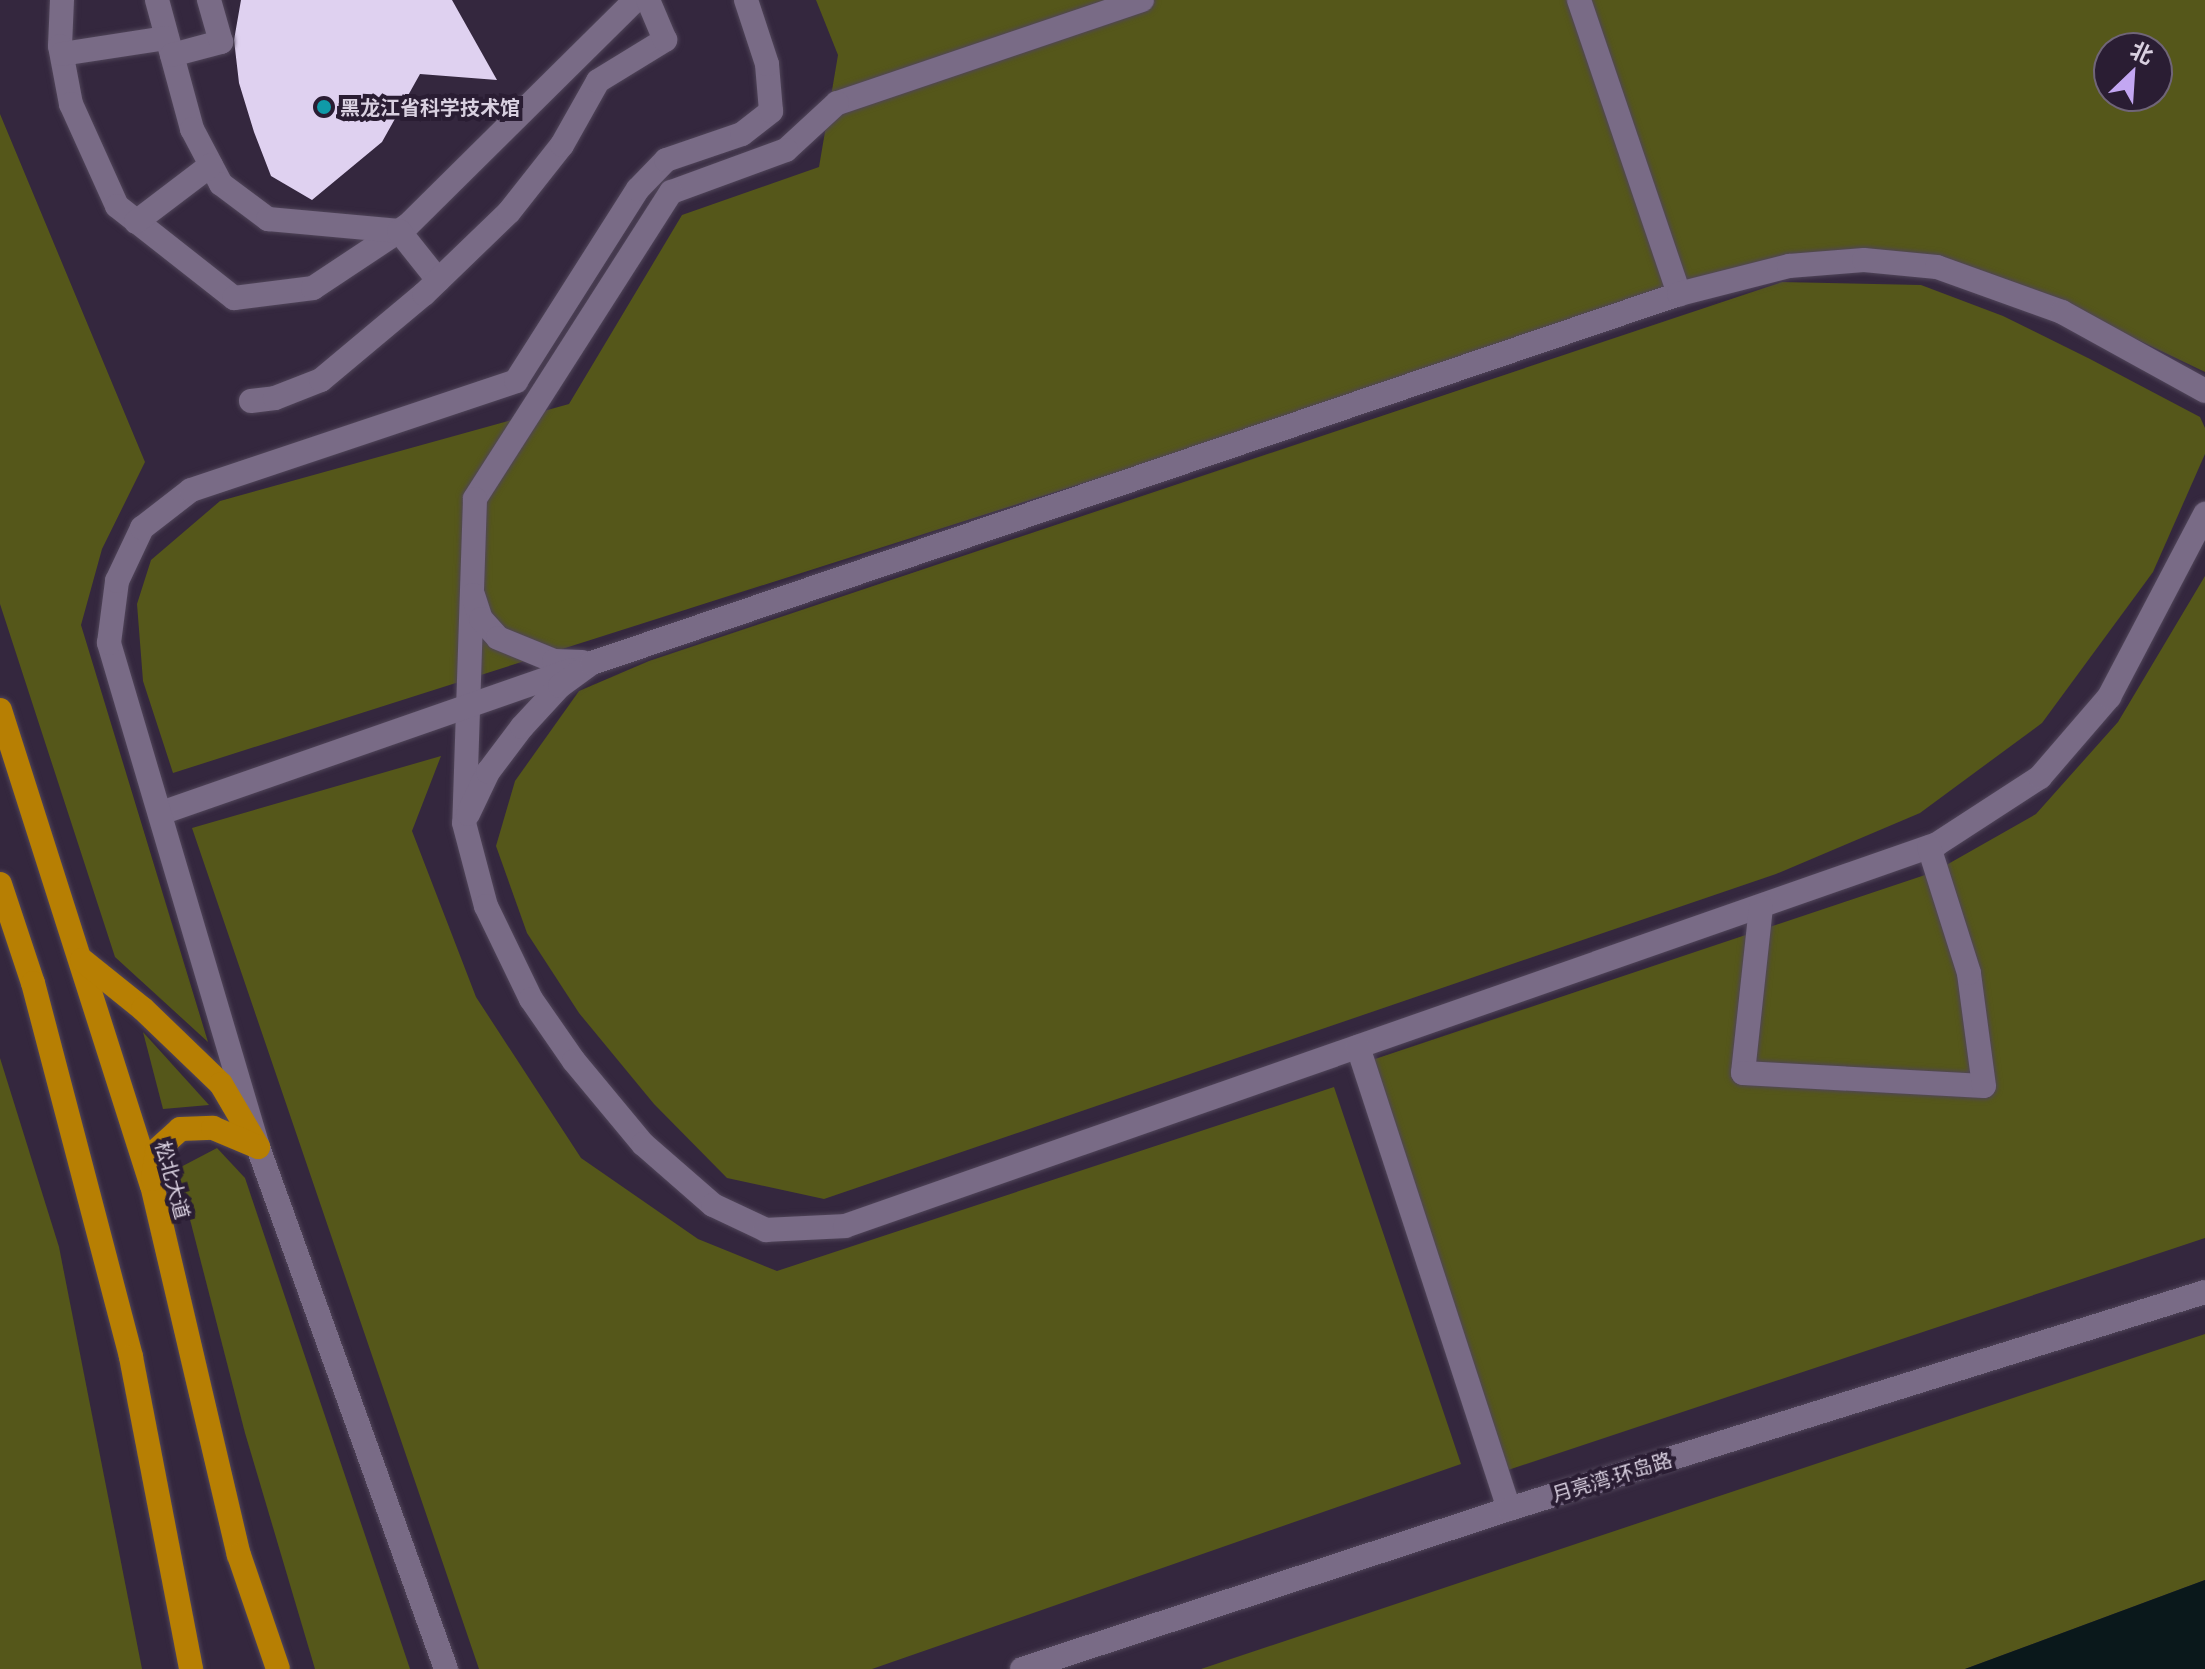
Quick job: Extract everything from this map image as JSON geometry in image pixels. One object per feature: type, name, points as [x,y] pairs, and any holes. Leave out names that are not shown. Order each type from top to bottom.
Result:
[{"type":"highway","name":"松北大道","points":[[0,710],[152,1185],[239,1555],[278,1669]]},
{"type":"highway","points":[[0,884],[33,983],[131,1357],[191,1669]]},
{"type":"highway","points":[[82,960],[221,1084],[258,1147]]},
{"type":"highway","points":[[152,1185],[157,1150],[180,1129],[213,1128],[258,1147]]},
{"type":"street","points":[[62,0],[62,54],[71,104],[117,206],[234,298],[313,288],[399,231],[635,0]]},
{"type":"street","points":[[157,0],[192,129],[221,184],[268,219],[399,231],[438,280]]},
{"type":"street","points":[[62,54],[221,42],[209,0]]},
{"type":"street","points":[[251,401],[275,398],[321,380],[438,280],[509,212],[562,145],[598,81],[665,40],[648,0]]},
{"type":"street","points":[[446,1669],[258,1147],[109,643],[117,581],[142,528],[191,490],[516,381],[638,189],[666,160],[742,134],[771,111],[767,64],[746,0]]},
{"type":"street","points":[[1142,0],[837,103],[786,150],[671,192],[475,499],[465,709],[464,823],[486,906],[531,999],[574,1061],[643,1144],[713,1205],[766,1230],[845,1226],[1929,847],[2040,777],[2109,697],[2205,514]]},
{"type":"street","points":[[1579,0],[1679,294]]},
{"type":"street","points":[[136,222],[211,165]]},
{"type":"street","points":[[161,813],[592,663],[1679,294],[1789,266],[1864,260],[1937,267],[2062,312],[2205,391]]},
{"type":"street","points":[[470,586],[481,619],[498,638],[554,661],[592,663]]},
{"type":"street","points":[[464,823],[488,772],[522,727],[560,686],[592,663]]},
{"type":"street","points":[[1761,907],[1743,1073],[1984,1086],[1969,973],[1929,847]]},
{"type":"street","points":[[1358,1047],[1509,1509]]},
{"type":"street","name":"月亮湾·环岛路","points":[[1022,1669],[1509,1509],[2205,1292]]},
{"type":"shaded area","points":[[816,0],[2205,0],[2205,372],[2065,305],[1950,262],[1800,255],[173,773],[143,681],[137,604],[151,560],[220,501],[569,404],[682,215],[819,167],[838,55]]},
{"type":"shaded area","points":[[0,114],[145,462],[102,549],[81,625],[208,1042],[115,957],[0,604]]},
{"type":"shaded area","points":[[1782,282],[1921,285],[2003,316],[2090,359],[2200,417],[2205,428],[2205,454],[2153,572],[2042,723],[1920,813],[1776,874],[824,1199],[727,1178],[654,1104],[579,1013],[527,933],[496,846],[515,781],[579,691],[649,661]]},
{"type":"shaded area","points":[[2205,576],[2205,1238],[1508,1470],[1372,1060],[1934,872],[2036,814],[2118,722]]},
{"type":"shaded area","points":[[441,756],[412,831],[476,997],[581,1158],[698,1239],[777,1271],[1334,1087],[1461,1464],[872,1669],[479,1669],[192,828]]},
{"type":"shaded area","points":[[143,1032],[209,1105],[163,1109]]},
{"type":"shaded area","points":[[0,1058],[59,1247],[142,1669],[0,1669]]},
{"type":"shaded area","points":[[217,1148],[245,1178],[410,1669],[315,1669],[245,1433],[177,1169]]},
{"type":"shaded area","points":[[2205,1334],[2205,1580],[1965,1669],[1201,1669]]},
{"type":"shaded area","points":[[2205,1580],[2205,1669],[1965,1669]]},
{"type":"building","name":"黑龙江省科学技术馆","points":[[241,0],[452,0],[497,80],[420,74],[382,142],[312,200],[271,176],[254,132],[239,83],[234,40]]},
{"type":"place","name":"黑龙江省科学技术馆","points":[[324,107]]}]
